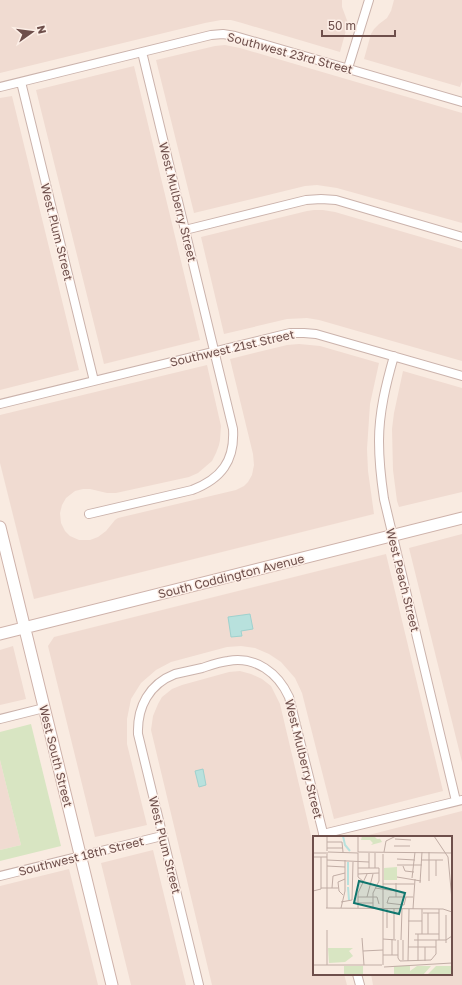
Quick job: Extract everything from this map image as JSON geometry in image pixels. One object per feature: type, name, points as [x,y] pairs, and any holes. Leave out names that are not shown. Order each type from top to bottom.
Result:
[{"type":"main road","name":"South Coddington Avenue","points":[[0,634],[462,518]]},
{"type":"main road","name":"West South Street","points":[[0,527],[112,985]]},
{"type":"street","points":[[348,68],[369,0]]},
{"type":"street","name":"Southwest 23rd Street","points":[[0,87],[211,35],[223,34],[235,36],[348,68],[462,102]]},
{"type":"street","name":"West Mulberry Street","points":[[89,514],[192,490],[205,485],[215,478],[231,462],[233,447],[233,429],[142,52]]},
{"type":"street","name":"West Plum Street","points":[[21,82],[94,381]]},
{"type":"street","points":[[185,230],[306,200],[321,199],[336,200],[462,237]]},
{"type":"street","name":"Southwest 21st Street","points":[[0,404],[290,333],[316,334],[462,376]]},
{"type":"street","name":"West Peach Street","points":[[394,356],[386,385],[381,412],[379,440],[380,471],[383,492],[392,535],[459,800]]},
{"type":"street","name":"West Plum Street","points":[[199,985],[138,734],[138,716],[148,694],[156,685],[175,675],[228,661],[238,660],[262,666]]},
{"type":"street","name":"West Mulberry Street","points":[[262,666],[278,678],[289,697],[324,836]]},
{"type":"street","points":[[0,719],[44,708]]},
{"type":"street","points":[[324,836],[459,800]]},
{"type":"street","name":"Southwest 18th Street","points":[[0,876],[162,836]]},
{"type":"street","points":[[357,975],[360,985]]},
{"type":"shaded area","points":[[0,0],[342,0],[342,7],[348,23],[340,52],[231,20],[221,20],[0,73]]},
{"type":"shaded area","points":[[394,0],[462,0],[462,81],[460,87],[364,59],[371,34],[379,24],[387,18]]},
{"type":"shaded area","points":[[225,45],[240,48],[462,113],[462,223],[337,188],[317,185],[305,186],[194,213],[156,60]]},
{"type":"shaded area","points":[[134,66],[200,340],[104,364],[36,90]]},
{"type":"shaded area","points":[[12,96],[79,370],[0,390],[0,98]]},
{"type":"shaded area","points":[[314,210],[335,212],[462,249],[462,361],[319,320],[307,318],[287,319],[224,334],[201,237]]},
{"type":"shaded area","points":[[299,344],[320,346],[379,363],[370,404],[367,449],[368,471],[374,514],[34,599],[0,463],[0,415],[207,365],[221,426],[219,445],[212,461],[198,473],[189,477],[116,493],[107,493],[90,489],[75,491],[66,498],[62,505],[60,513],[61,523],[65,531],[70,536],[79,540],[90,540],[98,537],[106,531],[118,518],[236,490],[244,486],[252,475],[254,465],[253,454],[230,359],[287,345]]},
{"type":"shaded area","points":[[403,371],[462,388],[462,492],[399,507],[393,470],[392,429]]},
{"type":"shaded area","points":[[462,534],[462,762],[409,548]]},
{"type":"shaded area","points":[[386,554],[443,791],[334,819],[302,693],[295,678],[281,662],[269,654],[255,648],[241,646],[227,647],[171,662],[156,670],[141,683],[131,699],[127,719],[127,744],[147,825],[95,837],[48,646],[54,637]]},
{"type":"shaded area","points":[[13,646],[26,699],[0,705],[0,650]]},
{"type":"shaded area","points":[[240,671],[262,679],[271,686],[280,704],[313,844],[313,975],[344,975],[347,985],[212,985],[151,730],[153,716],[158,704],[162,697],[172,689],[229,672]]},
{"type":"shaded area","points":[[0,760],[21,845],[0,850]]},
{"type":"shaded area","points":[[462,811],[462,985],[373,985],[371,975],[452,975],[452,836],[365,836]]},
{"type":"shaded area","points":[[153,850],[186,985],[131,985],[101,863]]},
{"type":"shaded area","points":[[69,869],[98,985],[0,985],[0,886]]},
{"type":"green space","points":[[31,724],[61,846],[0,861],[0,850],[21,845],[0,760],[0,732]]},
{"type":"water","points":[[250,614],[253,629],[241,631],[242,636],[231,637],[228,617]]},
{"type":"water","points":[[203,769],[206,785],[199,787],[195,771]]}]
